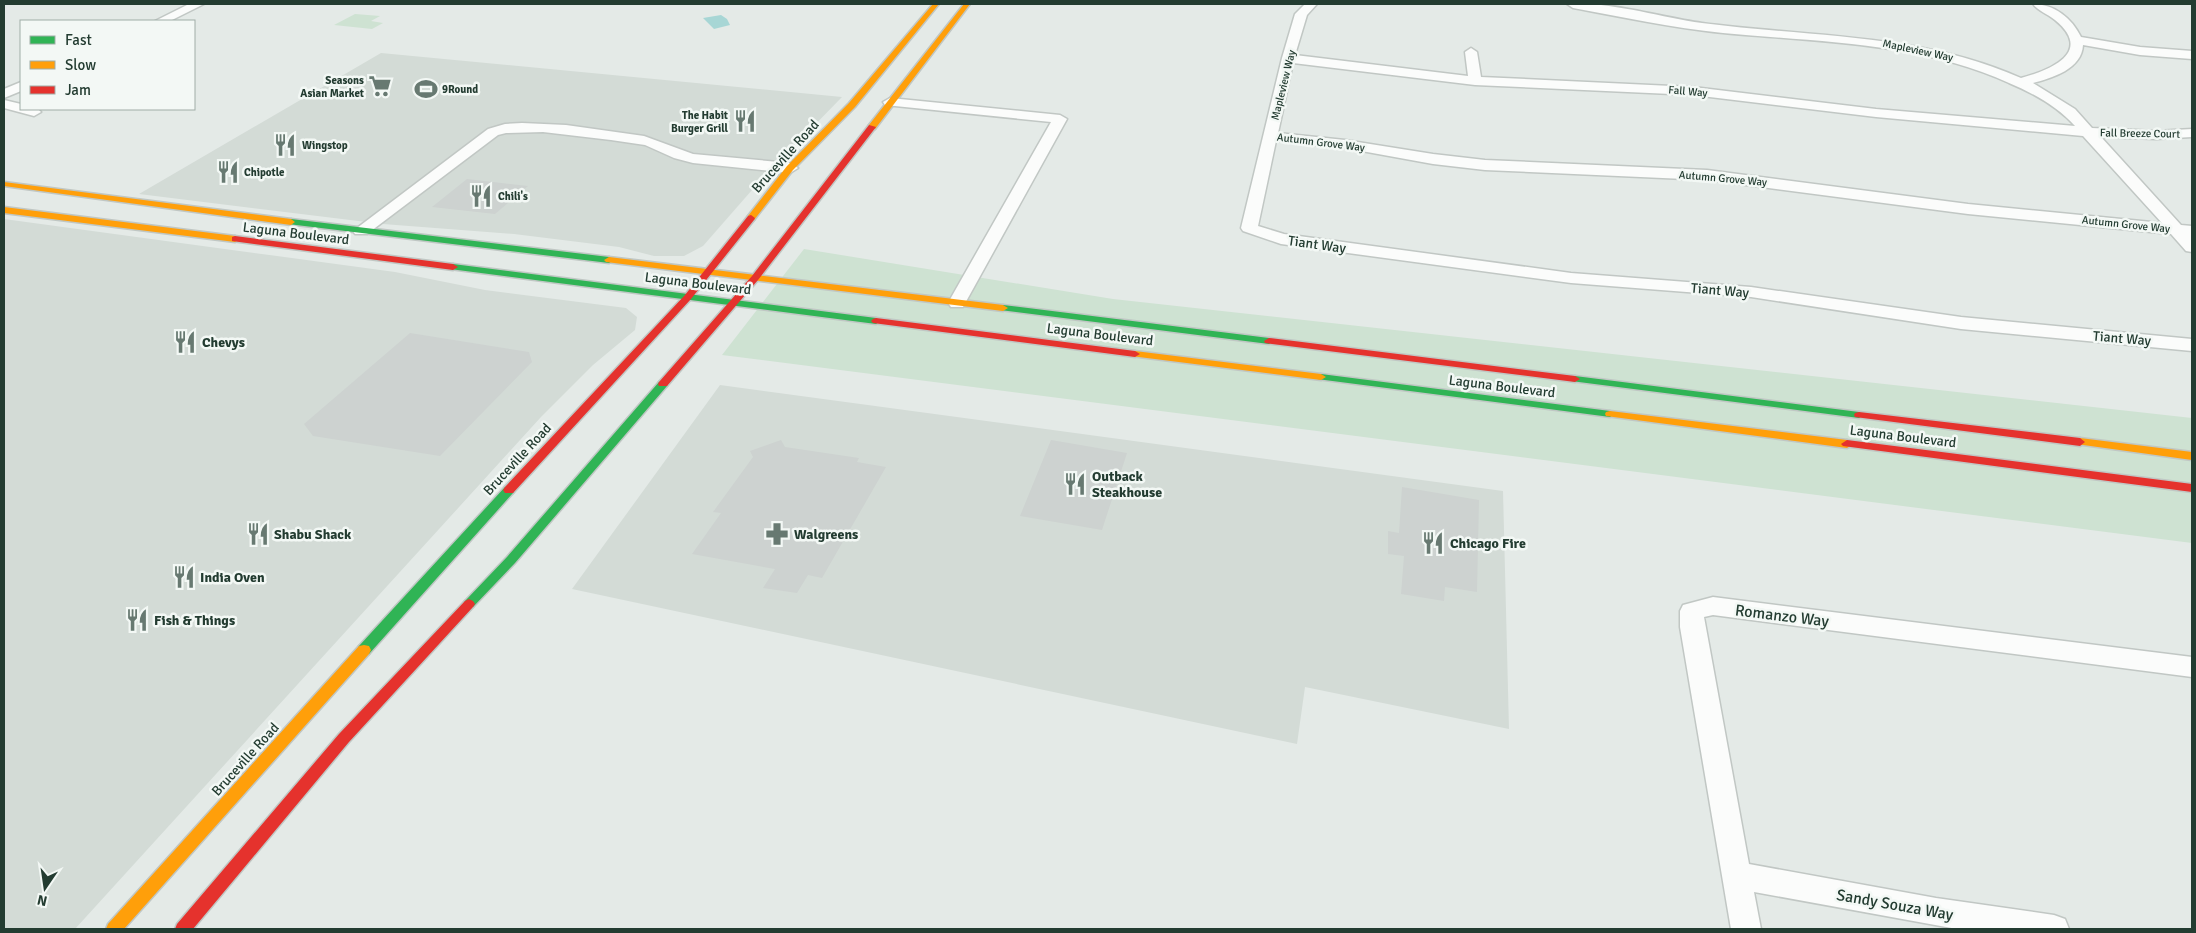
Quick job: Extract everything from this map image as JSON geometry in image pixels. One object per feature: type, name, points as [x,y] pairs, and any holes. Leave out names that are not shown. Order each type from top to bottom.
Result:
[{"type":"main road","name":"Bruceville Road","points":[[114,929],[445,559],[688,297],[790,168],[852,105],[936,4]]},
{"type":"main road","points":[[183,929],[344,738],[511,560],[734,303],[827,188],[890,102],[968,4]]},
{"type":"main road","name":"Laguna Boulevard","points":[[4,184],[119,201],[709,272],[2192,456]]},
{"type":"main road","points":[[85,207],[119,201]]},
{"type":"main road","name":"Laguna Boulevard","points":[[4,210],[2192,488]]},
{"type":"street","points":[[162,20],[198,4]]},
{"type":"street","name":"Mapleview Way","points":[[1249,228],[1288,58],[1301,14],[1311,4]]},
{"type":"street","name":"Mapleview Way","points":[[1573,4],[1704,27],[1844,38],[1900,45],[1955,58],[2022,82],[2060,104],[2184,230],[2192,248]]},
{"type":"street","points":[[2022,82],[2047,76],[2065,67],[2078,51],[2077,40],[2064,21],[2039,4]]},
{"type":"street","points":[[2077,40],[2140,51],[2192,55]]},
{"type":"street","points":[[1471,52],[1475,82]]},
{"type":"street","name":"Fall Way","points":[[1288,58],[1475,82],[1693,91],[1876,113],[2088,132]]},
{"type":"street","points":[[4,94],[20,86]]},
{"type":"street","points":[[890,102],[1060,119],[956,303]]},
{"type":"street","points":[[4,104],[20,108]]},
{"type":"street","points":[[26,110],[34,112]]},
{"type":"street","points":[[361,231],[493,132],[512,126],[644,140],[679,154],[699,158],[790,168]]},
{"type":"street","name":"Fall Breeze Court","points":[[2088,132],[2142,135],[2192,133]]},
{"type":"street","name":"Autumn Grove Way","points":[[1270,136],[1345,144],[1433,159],[1485,165],[1733,178],[1960,208],[2184,230]]},
{"type":"street","name":"Tiant Way","points":[[1249,228],[1281,239],[1571,278],[1751,292],[1961,323],[2192,345]]},
{"type":"street","name":"Romanzo Way","points":[[1746,929],[1692,627],[1692,611],[1713,606],[2192,667]]},
{"type":"street","name":"Sandy Souza Way","points":[[1736,875],[1936,912],[2054,929]]},
{"type":"shaded area","points":[[381,53],[842,97],[759,182],[703,246],[684,256],[654,256],[619,247],[514,234],[383,224],[139,194]]},
{"type":"shaded area","points":[[4,219],[395,272],[485,290],[626,308],[637,317],[635,330],[593,365],[541,417],[75,929],[4,929]]},
{"type":"shaded area","points":[[720,385],[1503,491],[1509,729],[1305,687],[1297,744],[572,589]]},
{"type":"green space","points":[[355,14],[380,16],[371,21],[383,23],[372,29],[334,25]]},
{"type":"green space","points":[[804,249],[1113,299],[2192,418],[2192,543],[722,355]]},
{"type":"water","points":[[721,15],[727,19],[730,25],[714,29],[703,18]]},
{"type":"building","name":"Chili's","points":[[467,179],[528,186],[495,214],[432,207]]},
{"type":"building","points":[[410,333],[529,352],[532,362],[440,456],[313,436],[304,424]]},
{"type":"building","name":"Walgreens","points":[[781,440],[785,447],[859,458],[857,462],[886,467],[822,578],[808,575],[797,593],[763,588],[775,569],[692,554],[721,513],[713,512],[753,457],[750,451]]},
{"type":"building","name":"Outback Steakhouse","points":[[1051,440],[1127,453],[1102,530],[1020,516]]},
{"type":"building","name":"Chicago Fire","points":[[1402,487],[1479,500],[1477,592],[1445,587],[1444,601],[1401,594],[1404,556],[1388,554],[1388,531],[1399,533]]},
{"type":"traffic: fast","points":[[291,222],[609,260]]},
{"type":"traffic: fast","points":[[453,267],[876,321]]},
{"type":"traffic: fast","points":[[1003,308],[1269,341]]},
{"type":"traffic: fast","points":[[1321,377],[1610,414]]},
{"type":"traffic: fast","points":[[1575,379],[1859,415]]},
{"type":"traffic: fast","points":[[469,604],[511,560],[663,384]]},
{"type":"traffic: fast","points":[[364,650],[509,490]]},
{"type":"traffic: slow","points":[[751,218],[790,168],[852,105],[936,4]]},
{"type":"traffic: slow","points":[[872,127],[967,4]]},
{"type":"traffic: slow","points":[[4,184],[291,222]]},
{"type":"traffic: slow","points":[[4,210],[235,239]]},
{"type":"traffic: slow","points":[[609,260],[1003,308]]},
{"type":"traffic: slow","points":[[1135,354],[1321,377]]},
{"type":"traffic: slow","points":[[1610,414],[1847,444]]},
{"type":"traffic: slow","points":[[2080,442],[2192,456]]},
{"type":"traffic: slow","points":[[114,929],[364,650]]},
{"type":"traffic: jam","points":[[663,384],[755,278],[872,127]]},
{"type":"traffic: jam","points":[[509,490],[688,297],[751,218]]},
{"type":"traffic: jam","points":[[235,239],[453,267]]},
{"type":"traffic: jam","points":[[876,321],[1135,354]]},
{"type":"traffic: jam","points":[[1269,341],[1575,379]]},
{"type":"traffic: jam","points":[[1859,415],[2080,442]]},
{"type":"traffic: jam","points":[[1847,444],[2192,488]]},
{"type":"traffic: jam","points":[[183,929],[344,738],[469,604]]},
{"type":"place","name":"Seasons Asian Market","points":[[380,86]]},
{"type":"place","name":"9Round","points":[[426,89]]},
{"type":"place","name":"The Habit Burger Grill","points":[[745,121]]},
{"type":"place","name":"Wingstop","points":[[285,145]]},
{"type":"place","name":"Chipotle","points":[[228,172]]},
{"type":"place","name":"Chili's","points":[[481,196]]},
{"type":"place","name":"Chevys","points":[[185,342]]},
{"type":"place","name":"Outback Steakhouse","points":[[1075,484]]},
{"type":"place","name":"Shabu Shack","points":[[258,534]]},
{"type":"place","name":"Walgreens","points":[[777,534]]},
{"type":"place","name":"Chicago Fire","points":[[1433,543]]},
{"type":"place","name":"India Oven","points":[[184,577]]},
{"type":"place","name":"Fish & Things","points":[[137,620]]}]
